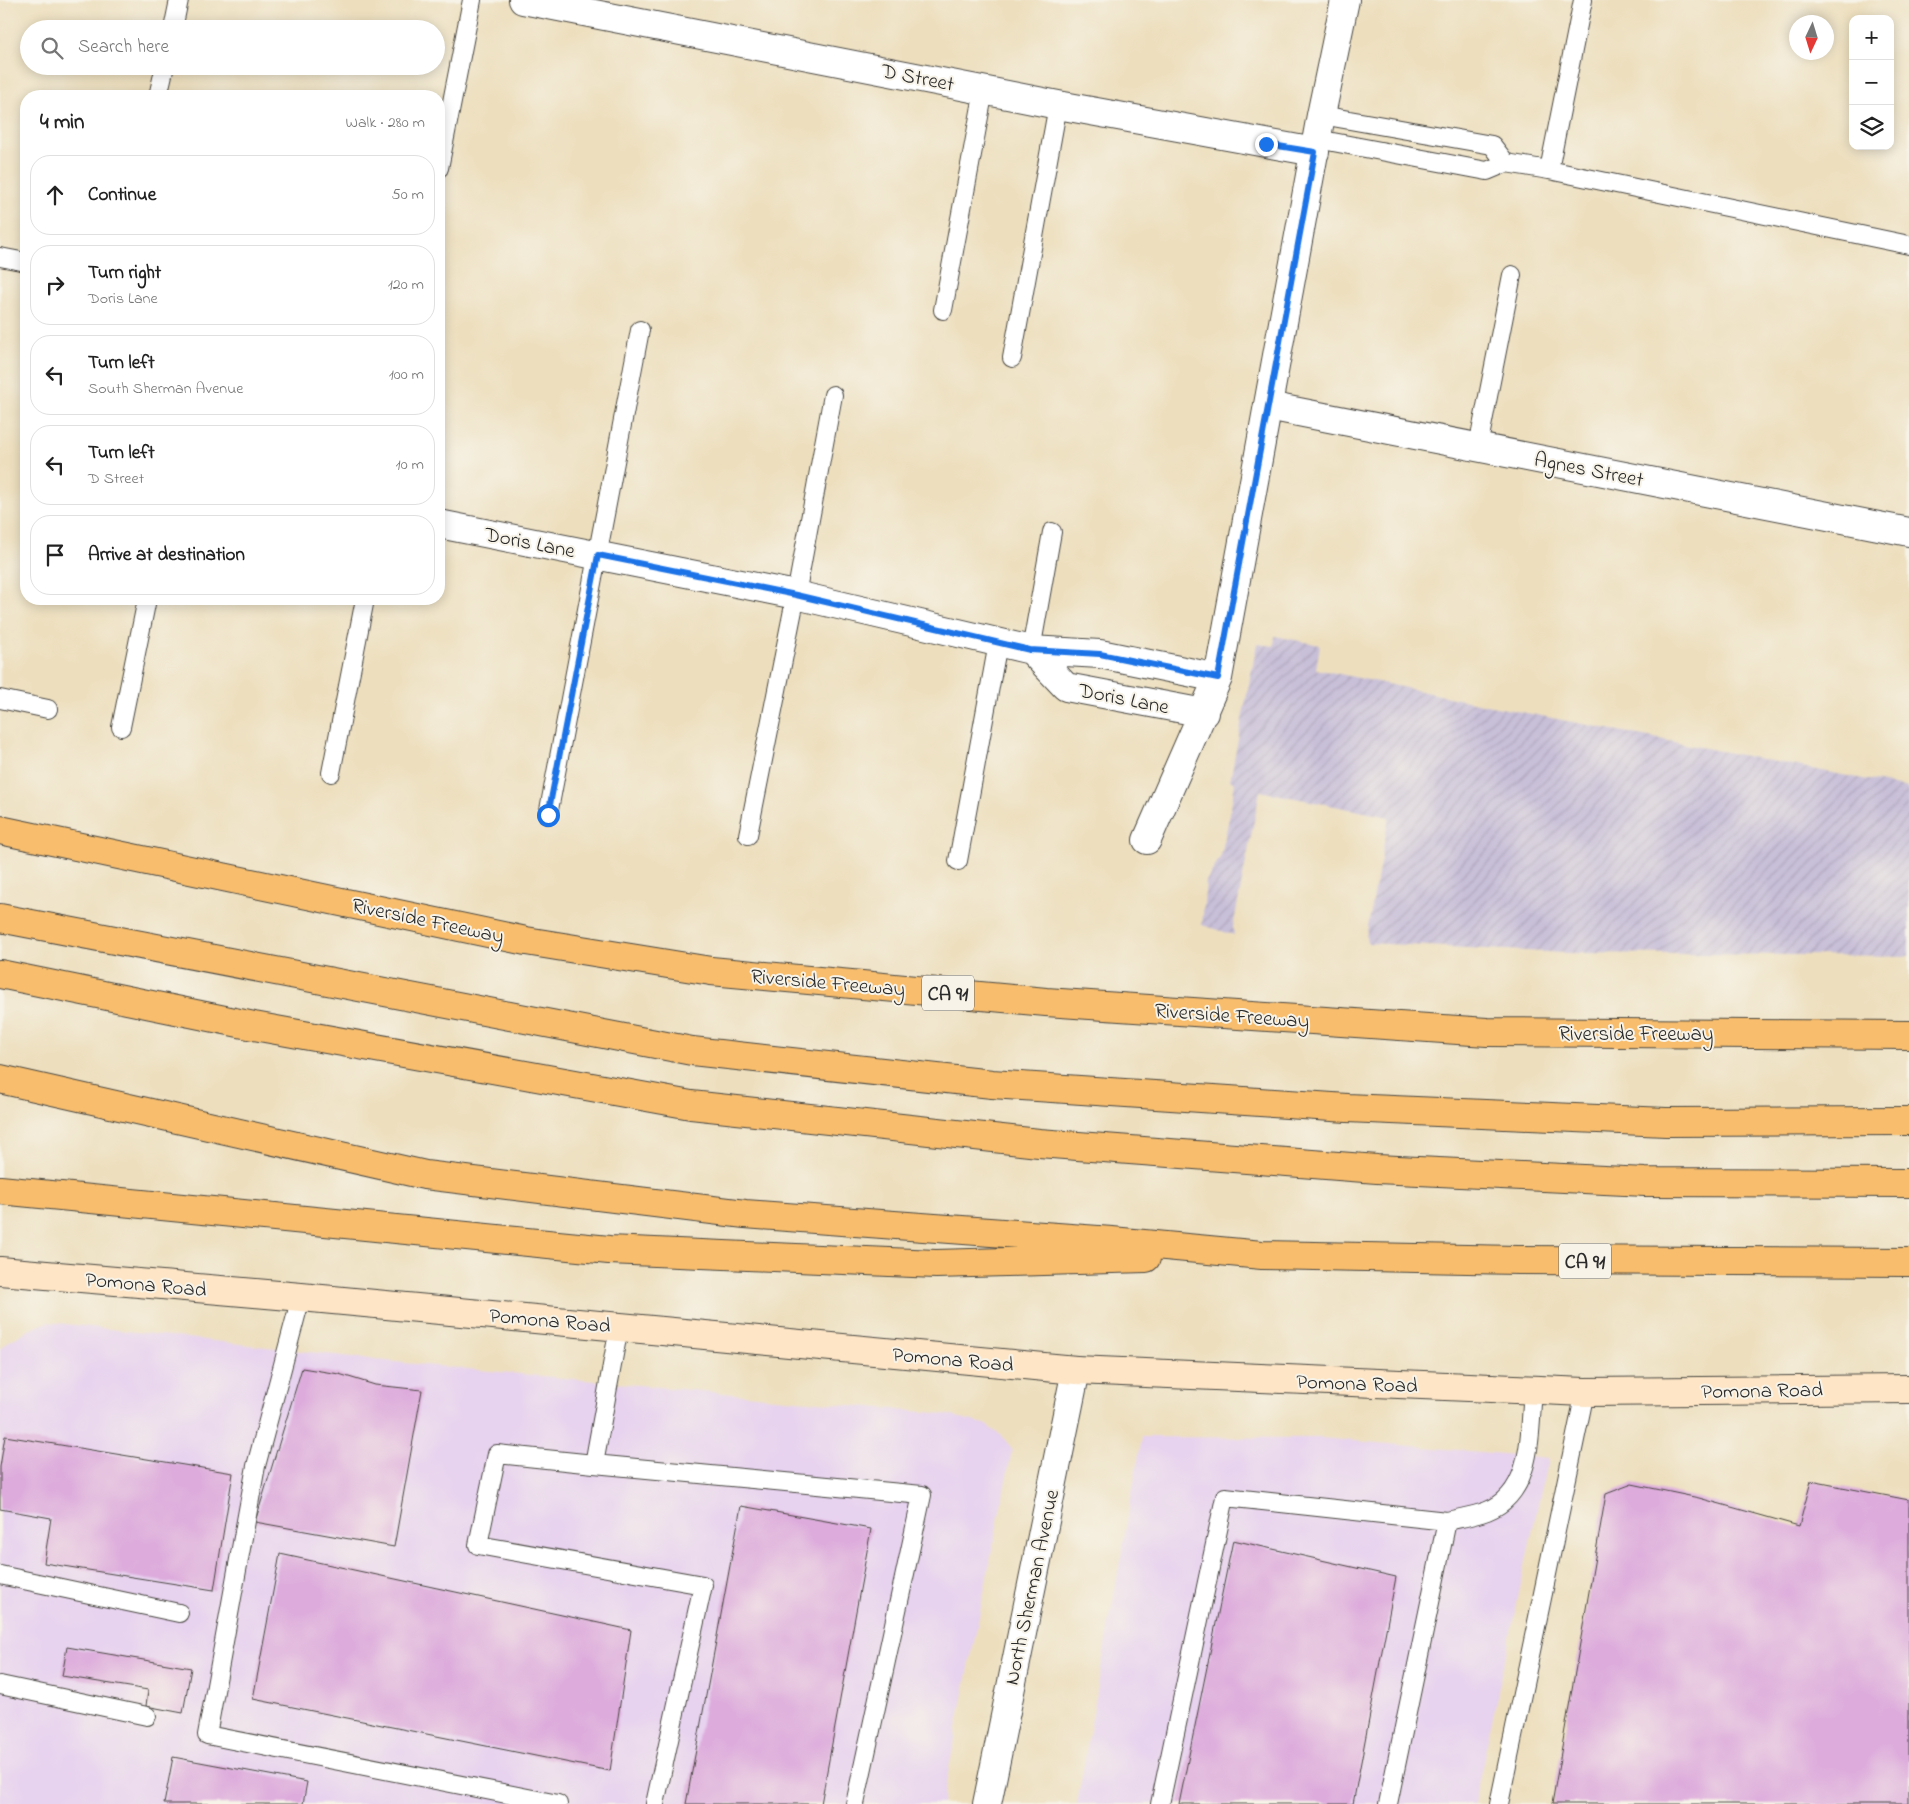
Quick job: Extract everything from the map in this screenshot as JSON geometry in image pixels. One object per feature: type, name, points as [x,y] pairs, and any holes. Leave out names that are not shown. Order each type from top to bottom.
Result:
[{"type":"highway","name":"Riverside Freeway","points":[[0,830],[526,941],[711,971],[1046,1002],[1487,1032],[1909,1035]]},
{"type":"highway","points":[[0,918],[692,1051],[992,1084],[1347,1108],[1666,1122],[1909,1121]]},
{"type":"highway","points":[[0,974],[254,1026],[691,1106],[1039,1143],[1378,1169],[1645,1182],[1909,1183]]},
{"type":"highway","name":"CA 91","points":[[0,1080],[425,1175],[745,1214],[1112,1240],[1262,1255],[1518,1260],[1909,1262]]},
{"type":"highway","points":[[0,1190],[62,1198],[609,1250],[936,1264],[1262,1255]]},
{"type":"main road","name":"Pomona Road","points":[[0,1271],[301,1297],[1076,1370],[1585,1392],[1909,1389]]},
{"type":"street","name":"D Street","points":[[523,0],[1058,105],[1318,135]]},
{"type":"street","points":[[1148,840],[1218,678],[1318,135],[1345,0]]},
{"type":"street","name":"Agnes Street","points":[[1268,406],[1909,532]]},
{"type":"street","name":"Doris Lane","points":[[445,525],[796,595],[1030,650],[1100,654],[1218,678]]},
{"type":"street","name":"Doris Lane","points":[[1030,650],[1066,687],[1204,713]]},
{"type":"street","name":"North Sherman Avenue","points":[[987,1804],[1076,1370]]},
{"type":"lane","points":[[175,20],[179,0]]},
{"type":"lane","points":[[445,137],[472,0]]},
{"type":"lane","points":[[1549,170],[1583,0]]},
{"type":"lane","points":[[159,90],[163,75]]},
{"type":"lane","points":[[943,310],[984,90]]},
{"type":"lane","points":[[1012,358],[1058,105]]},
{"type":"lane","points":[[1318,135],[1488,171],[1506,163],[1549,170],[1909,245]]},
{"type":"lane","points":[[1318,135],[1492,145],[1506,163]]},
{"type":"lane","points":[[0,257],[20,261]]},
{"type":"lane","points":[[1478,447],[1512,275]]},
{"type":"lane","points":[[548,815],[640,330]]},
{"type":"lane","points":[[748,835],[796,595],[832,395]]},
{"type":"lane","points":[[1030,650],[1052,532]]},
{"type":"lane","points":[[121,727],[147,605]]},
{"type":"lane","points":[[331,773],[364,605]]},
{"type":"lane","points":[[958,861],[998,643]]},
{"type":"lane","points":[[0,699],[48,709]]},
{"type":"lane","points":[[301,1297],[256,1466],[207,1735],[558,1804]]},
{"type":"lane","points":[[594,1464],[619,1327]]},
{"type":"lane","points":[[1160,1804],[1225,1498],[1446,1522],[1488,1510],[1511,1496],[1525,1468],[1533,1390]]},
{"type":"lane","points":[[1498,1804],[1585,1392]]},
{"type":"lane","points":[[655,1804],[703,1586],[478,1545],[497,1454],[922,1495],[855,1804]]},
{"type":"lane","points":[[1388,1804],[1446,1522]]},
{"type":"lane","points":[[0,1575],[179,1613]]},
{"type":"lane","points":[[0,1685],[55,1695],[147,1716]]},
{"type":"shaded area","points":[[1275,636],[1320,645],[1316,669],[1496,707],[1909,788],[1909,956],[1567,953],[1367,943],[1366,937],[1389,817],[1260,791],[1233,927],[1234,935],[1202,925],[1206,881],[1221,856],[1229,818],[1235,783],[1230,780],[1257,644],[1274,646]]},
{"type":"shaded area","points":[[48,1322],[404,1363],[944,1414],[985,1424],[1004,1438],[1012,1450],[942,1804],[0,1804],[0,1350],[8,1342]]},
{"type":"shaded area","points":[[1142,1437],[1320,1438],[1548,1458],[1474,1804],[1077,1804]]},
{"type":"building","points":[[302,1368],[339,1374],[375,1385],[422,1390],[394,1547],[255,1522]]},
{"type":"building","points":[[5,1436],[233,1473],[214,1590],[44,1563],[51,1518],[0,1509],[0,1467]]},
{"type":"building","points":[[1811,1481],[1909,1500],[1909,1804],[1552,1804],[1606,1494],[1632,1484],[1699,1498],[1799,1526]]},
{"type":"building","points":[[741,1506],[871,1529],[821,1804],[686,1804]]},
{"type":"building","points":[[1233,1540],[1396,1577],[1353,1804],[1179,1804]]},
{"type":"building","points":[[280,1554],[631,1630],[610,1771],[253,1699]]},
{"type":"building","points":[[67,1647],[191,1668],[183,1713],[146,1706],[148,1690],[62,1676]]},
{"type":"building","points":[[173,1757],[307,1782],[303,1804],[164,1804]]},
{"type":"route","points":[[548,815],[598,555],[796,595],[1030,650],[1100,654],[1218,678],[1315,152],[1266,144]]}]
